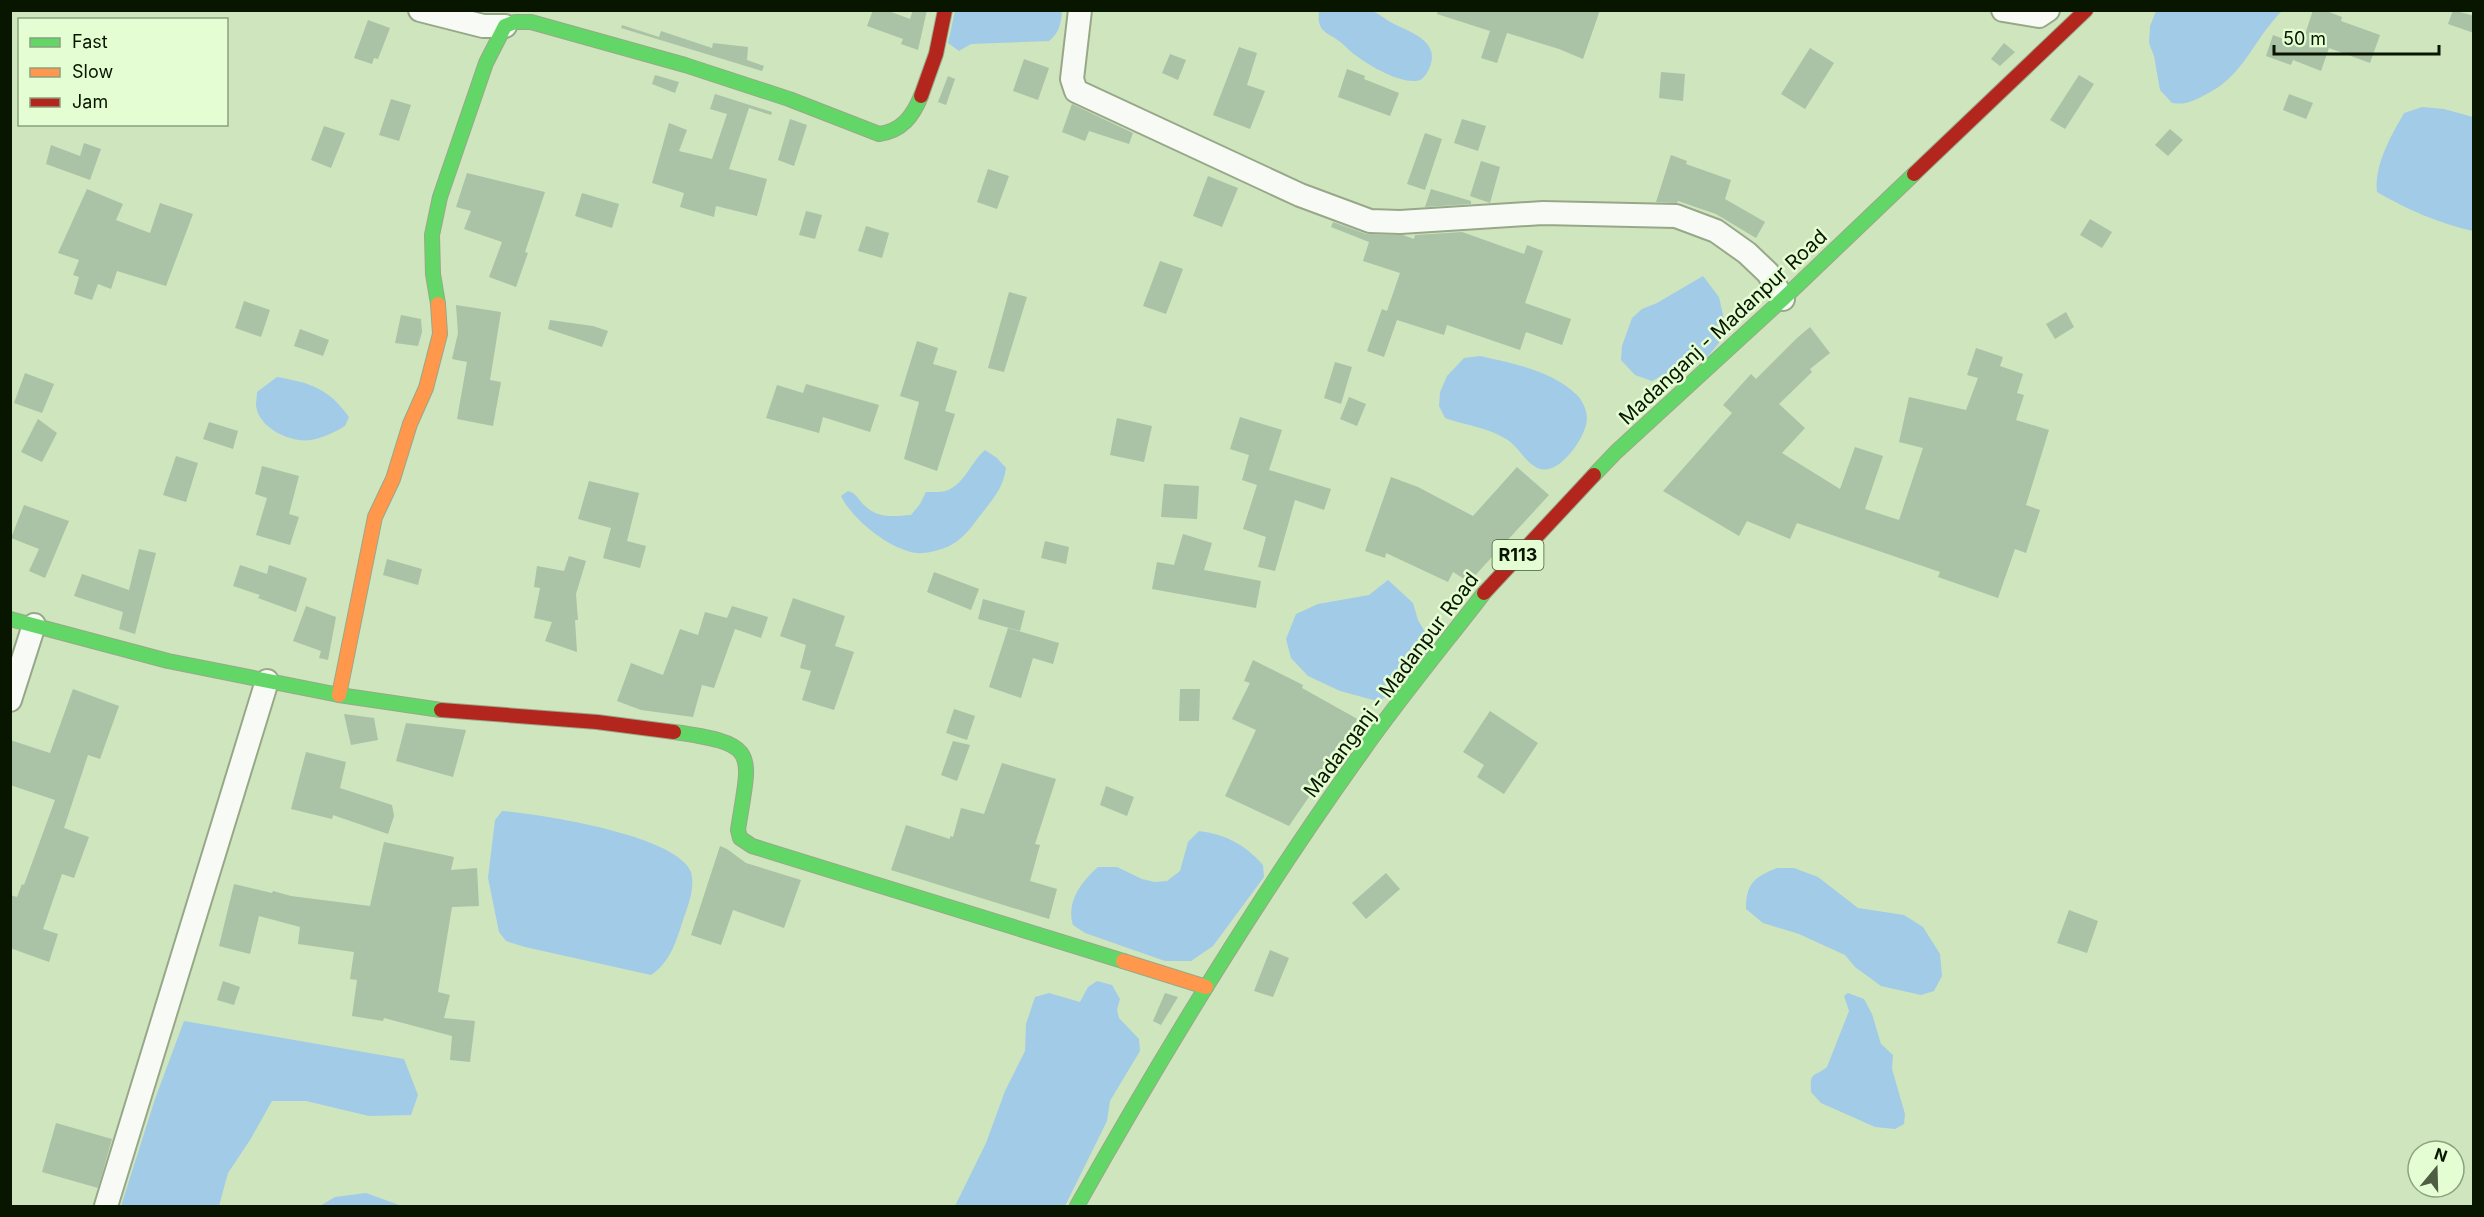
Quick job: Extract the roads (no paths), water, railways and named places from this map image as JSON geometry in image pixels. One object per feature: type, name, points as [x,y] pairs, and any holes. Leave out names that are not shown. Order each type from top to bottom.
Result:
[{"type":"street","points":[[420,10],[483,26],[505,26],[515,22],[531,22],[685,65],[789,99],[879,134],[892,133],[903,125],[921,96],[945,10]]},
{"type":"street","points":[[1080,10],[1072,80],[1076,91],[1300,195],[1370,221],[1400,222],[1544,213],[1676,216],[1716,231],[1748,253],[1768,273],[1783,299]]},
{"type":"street","points":[[2003,10],[2039,16],[2048,10]]},
{"type":"street","name":"Madanganj - Madanpur Road","points":[[1077,1206],[1133,1107],[1206,987],[1362,751],[1494,580],[1616,452],[1783,299],[2086,10]]},
{"type":"street","points":[[339,695],[375,517],[393,479],[410,424],[426,388],[440,334],[438,300],[433,274],[432,235],[440,197],[486,63],[505,26]]},
{"type":"street","points":[[10,619],[168,661],[339,695],[451,711],[597,722],[709,737],[727,742],[742,751],[747,764],[738,830],[740,837],[752,846],[1206,987]]},
{"type":"street","points":[[10,700],[34,625]]},
{"type":"street","points":[[106,1206],[267,681]]},
{"type":"water","points":[[1358,9],[1376,12],[1424,40],[1432,53],[1428,71],[1421,79],[1415,81],[1398,78],[1378,70],[1322,29],[1319,11]]},
{"type":"water","points":[[2156,10],[2282,11],[2229,79],[2203,96],[2181,104],[2172,103],[2160,90],[2154,56],[2149,43],[2150,26]]},
{"type":"water","points":[[955,11],[1062,11],[1059,28],[1049,41],[971,44],[959,51],[948,43]]},
{"type":"water","points":[[2422,107],[2444,109],[2473,117],[2473,231],[2424,215],[2377,192],[2381,161],[2394,131],[2404,113]]},
{"type":"water","points":[[1703,276],[1719,297],[1727,333],[1704,361],[1680,366],[1652,381],[1635,375],[1621,360],[1622,346],[1632,318],[1642,309],[1657,303]]},
{"type":"water","points":[[1480,356],[1544,374],[1567,387],[1580,398],[1587,421],[1584,432],[1569,455],[1562,461],[1548,469],[1540,469],[1530,463],[1511,442],[1499,435],[1445,418],[1439,406],[1440,392],[1447,376],[1464,358]]},
{"type":"water","points":[[277,377],[300,382],[326,393],[349,417],[345,426],[333,433],[311,440],[294,439],[269,427],[258,414],[257,392]]},
{"type":"water","points":[[985,450],[1006,468],[1001,486],[964,535],[956,542],[938,550],[916,553],[894,546],[862,523],[841,496],[848,491],[851,492],[870,510],[881,515],[911,515],[926,492],[945,491],[955,486]]},
{"type":"water","points":[[1388,580],[1413,603],[1418,620],[1428,637],[1430,653],[1403,690],[1377,701],[1340,691],[1308,676],[1291,658],[1286,639],[1296,614],[1318,604],[1369,595]]},
{"type":"water","points":[[502,811],[574,822],[635,837],[661,847],[680,859],[691,872],[691,895],[679,934],[664,964],[651,975],[506,941],[499,932],[488,878],[495,820]]},
{"type":"water","points":[[1199,831],[1218,835],[1242,846],[1263,865],[1264,877],[1213,946],[1191,961],[1165,961],[1085,933],[1073,925],[1071,917],[1076,893],[1098,867],[1117,867],[1142,879],[1155,882],[1167,881],[1180,871],[1188,842]]},
{"type":"water","points":[[1777,868],[1794,868],[1818,877],[1858,908],[1904,915],[1923,927],[1940,954],[1942,976],[1934,991],[1921,995],[1881,986],[1855,967],[1845,955],[1799,934],[1763,923],[1746,909],[1746,900],[1753,882]]},
{"type":"water","points":[[1097,981],[1112,985],[1120,999],[1117,1010],[1119,1018],[1139,1039],[1140,1051],[1110,1101],[1107,1121],[1065,1206],[955,1206],[986,1143],[1005,1091],[1025,1051],[1026,1024],[1035,997],[1049,993],[1080,1002],[1088,987]]},
{"type":"water","points":[[1848,993],[1864,999],[1872,1014],[1881,1044],[1893,1055],[1892,1069],[1905,1114],[1904,1124],[1895,1129],[1875,1127],[1821,1103],[1811,1092],[1812,1078],[1827,1067],[1849,1011],[1844,996]]},
{"type":"water","points":[[184,1021],[404,1059],[418,1095],[411,1115],[369,1116],[306,1101],[272,1101],[228,1173],[219,1206],[121,1206],[155,1099]]},
{"type":"water","points":[[366,1193],[402,1206],[320,1206],[335,1197]]}]
